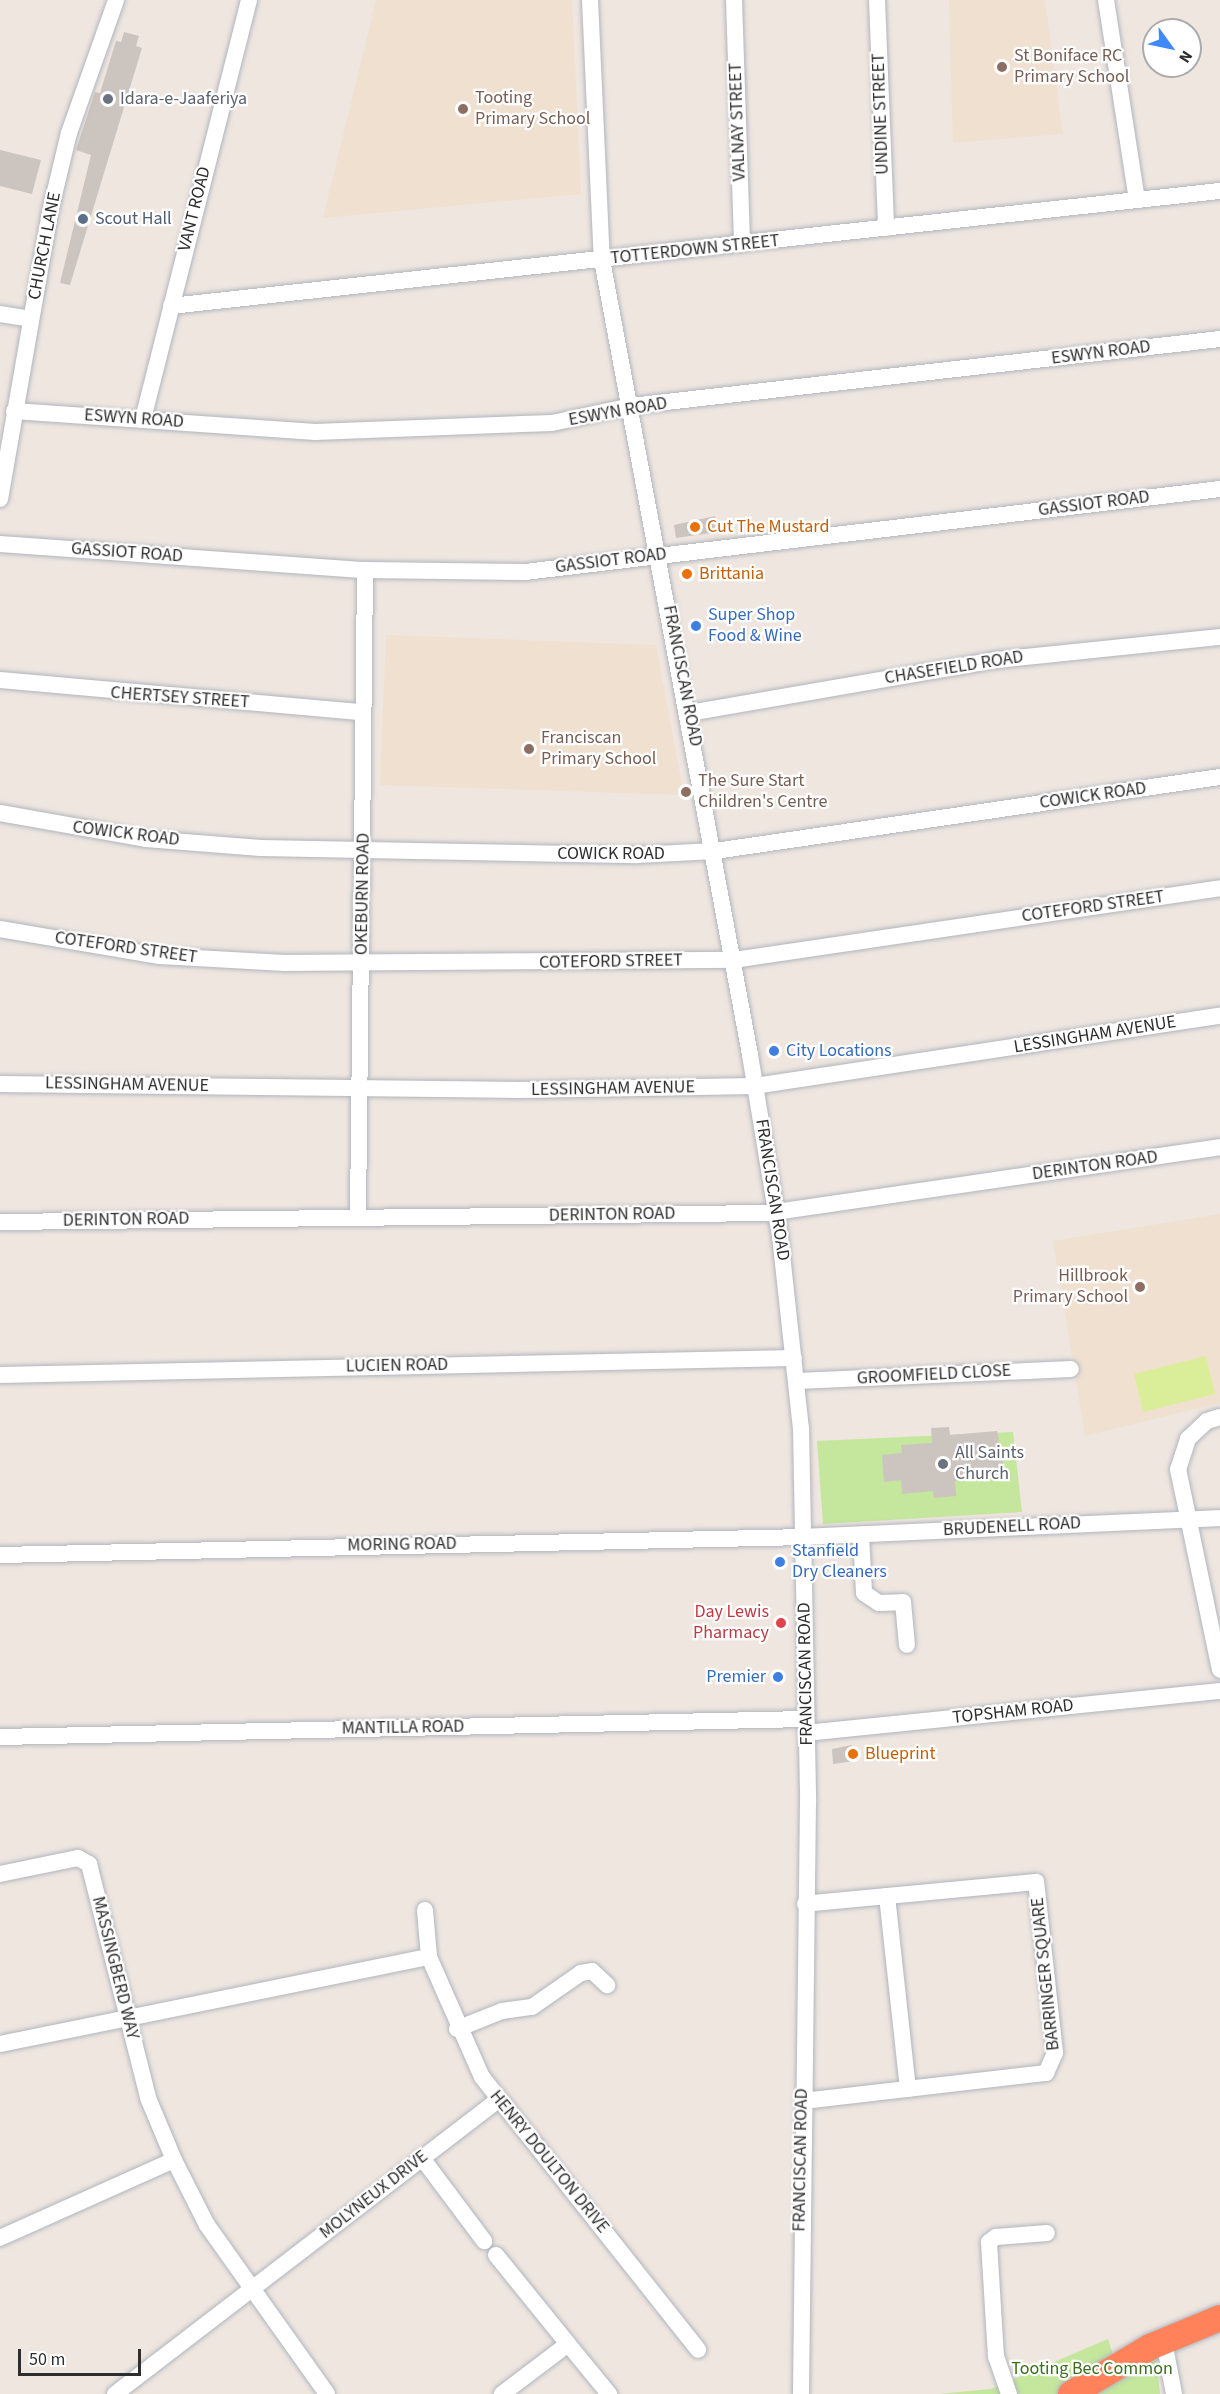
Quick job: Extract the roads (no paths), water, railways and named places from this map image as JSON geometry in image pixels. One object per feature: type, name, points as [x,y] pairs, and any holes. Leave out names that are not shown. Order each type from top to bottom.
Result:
[{"type":"highway","points":[[1071,2394],[1164,2341],[1220,2318]]},
{"type":"street","name":"CHURCH LANE","points":[[0,499],[2,476],[31,319],[69,133],[116,0]]},
{"type":"street","name":"VANT ROAD","points":[[143,419],[249,0]]},
{"type":"street","name":"FRANCISCAN ROAD","points":[[590,0],[602,260],[734,960],[777,1212],[797,1381],[804,1538],[806,1726],[801,2394]]},
{"type":"street","name":"VALNAY STREET","points":[[734,0],[742,244]]},
{"type":"street","name":"UNDINE STREET","points":[[877,0],[886,228]]},
{"type":"street","points":[[1106,0],[1137,200]]},
{"type":"street","name":"TOTTERDOWN STREET","points":[[171,306],[1220,191]]},
{"type":"street","points":[[0,314],[31,319]]},
{"type":"street","name":"ESWYN ROAD","points":[[14,411],[315,432],[552,423],[631,406],[1220,339]]},
{"type":"street","name":"GASSIOT ROAD","points":[[0,544],[365,570],[525,572],[1220,489]]},
{"type":"street","name":"OKEBURN ROAD","points":[[358,1217],[361,963],[365,852],[360,712],[365,570]]},
{"type":"street","name":"CHASEFIELD ROAD","points":[[689,713],[997,660],[1220,637]]},
{"type":"street","name":"CHERTSEY STREET","points":[[0,680],[360,712]]},
{"type":"street","name":"COWICK ROAD","points":[[0,813],[146,839],[365,852],[637,855],[715,851],[1220,777]]},
{"type":"street","name":"COTEFORD STREET","points":[[0,929],[160,956],[361,963],[734,960],[1220,888]]},
{"type":"street","name":"LESSINGHAM AVENUE","points":[[0,1084],[361,1088],[755,1086],[1220,1016]]},
{"type":"street","name":"DERINTON ROAD","points":[[0,1222],[777,1212],[1220,1148]]},
{"type":"street","name":"LUCIEN ROAD","points":[[0,1375],[794,1358]]},
{"type":"street","name":"GROOMFIELD CLOSE","points":[[797,1381],[1071,1368]]},
{"type":"street","points":[[1220,1417],[1197,1428],[1179,1460],[1186,1518],[1220,1670]]},
{"type":"street","name":"BRUDENELL ROAD","points":[[804,1538],[1220,1518]]},
{"type":"street","points":[[861,1535],[864,1593],[879,1604],[903,1602],[907,1645]]},
{"type":"street","name":"MORING ROAD","points":[[0,1555],[804,1538]]},
{"type":"street","name":"TOPSHAM ROAD","points":[[806,1726],[1220,1691]]},
{"type":"street","name":"MANTILLA ROAD","points":[[0,1737],[806,1726]]},
{"type":"street","name":"MASSINGBERD WAY","points":[[0,1874],[86,1860],[148,2098],[174,2160],[207,2225],[249,2289],[327,2394]]},
{"type":"street","name":"BARRINGER SQUARE","points":[[802,2101],[1046,2073],[1055,2053],[1036,1882],[805,1904]]},
{"type":"street","points":[[888,1896],[908,2089]]},
{"type":"street","name":"HENRY DOULTON DRIVE","points":[[425,1910],[429,1957],[457,2029],[498,2100],[698,2350]]},
{"type":"street","points":[[0,2044],[128,2016],[429,1957]]},
{"type":"street","points":[[457,2029],[502,2011],[532,2007],[580,1973],[592,1971],[607,1985]]},
{"type":"street","name":"MOLYNEUX DRIVE","points":[[115,2394],[498,2100]]},
{"type":"street","points":[[422,2158],[484,2241]]},
{"type":"street","points":[[0,2238],[174,2160]]},
{"type":"street","points":[[1009,2394],[996,2357],[989,2242],[996,2237],[1047,2233]]},
{"type":"street","points":[[496,2255],[609,2394]]},
{"type":"street","points":[[1164,2341],[1174,2394]]},
{"type":"street","points":[[502,2394],[568,2344]]},
{"type":"place","name":"St Boniface RC Primary School","points":[[1002,67]]},
{"type":"place","name":"Idara-e-Jaaferiya","points":[[108,99]]},
{"type":"place","name":"Tooting Primary School","points":[[463,109]]},
{"type":"place","name":"Scout Hall","points":[[83,219]]},
{"type":"place","name":"Cut The Mustard","points":[[695,527]]},
{"type":"place","name":"Brittania","points":[[687,574]]},
{"type":"place","name":"Super Shop Food & Wine","points":[[696,626]]},
{"type":"place","name":"Franciscan Primary School","points":[[529,749]]},
{"type":"place","name":"The Sure Start Children's Centre","points":[[686,792]]},
{"type":"place","name":"City Locations","points":[[774,1051]]},
{"type":"place","name":"Hillbrook Primary School","points":[[1140,1287]]},
{"type":"place","name":"All Saints Church","points":[[943,1464]]},
{"type":"place","name":"Stanfield Dry Cleaners","points":[[780,1562]]},
{"type":"place","name":"Day Lewis Pharmacy","points":[[781,1623]]},
{"type":"place","name":"Premier","points":[[778,1677]]},
{"type":"place","name":"Blueprint","points":[[853,1754]]},
{"type":"park label","name":"Tooting Bec Common","points":[[1092,2369]]}]
